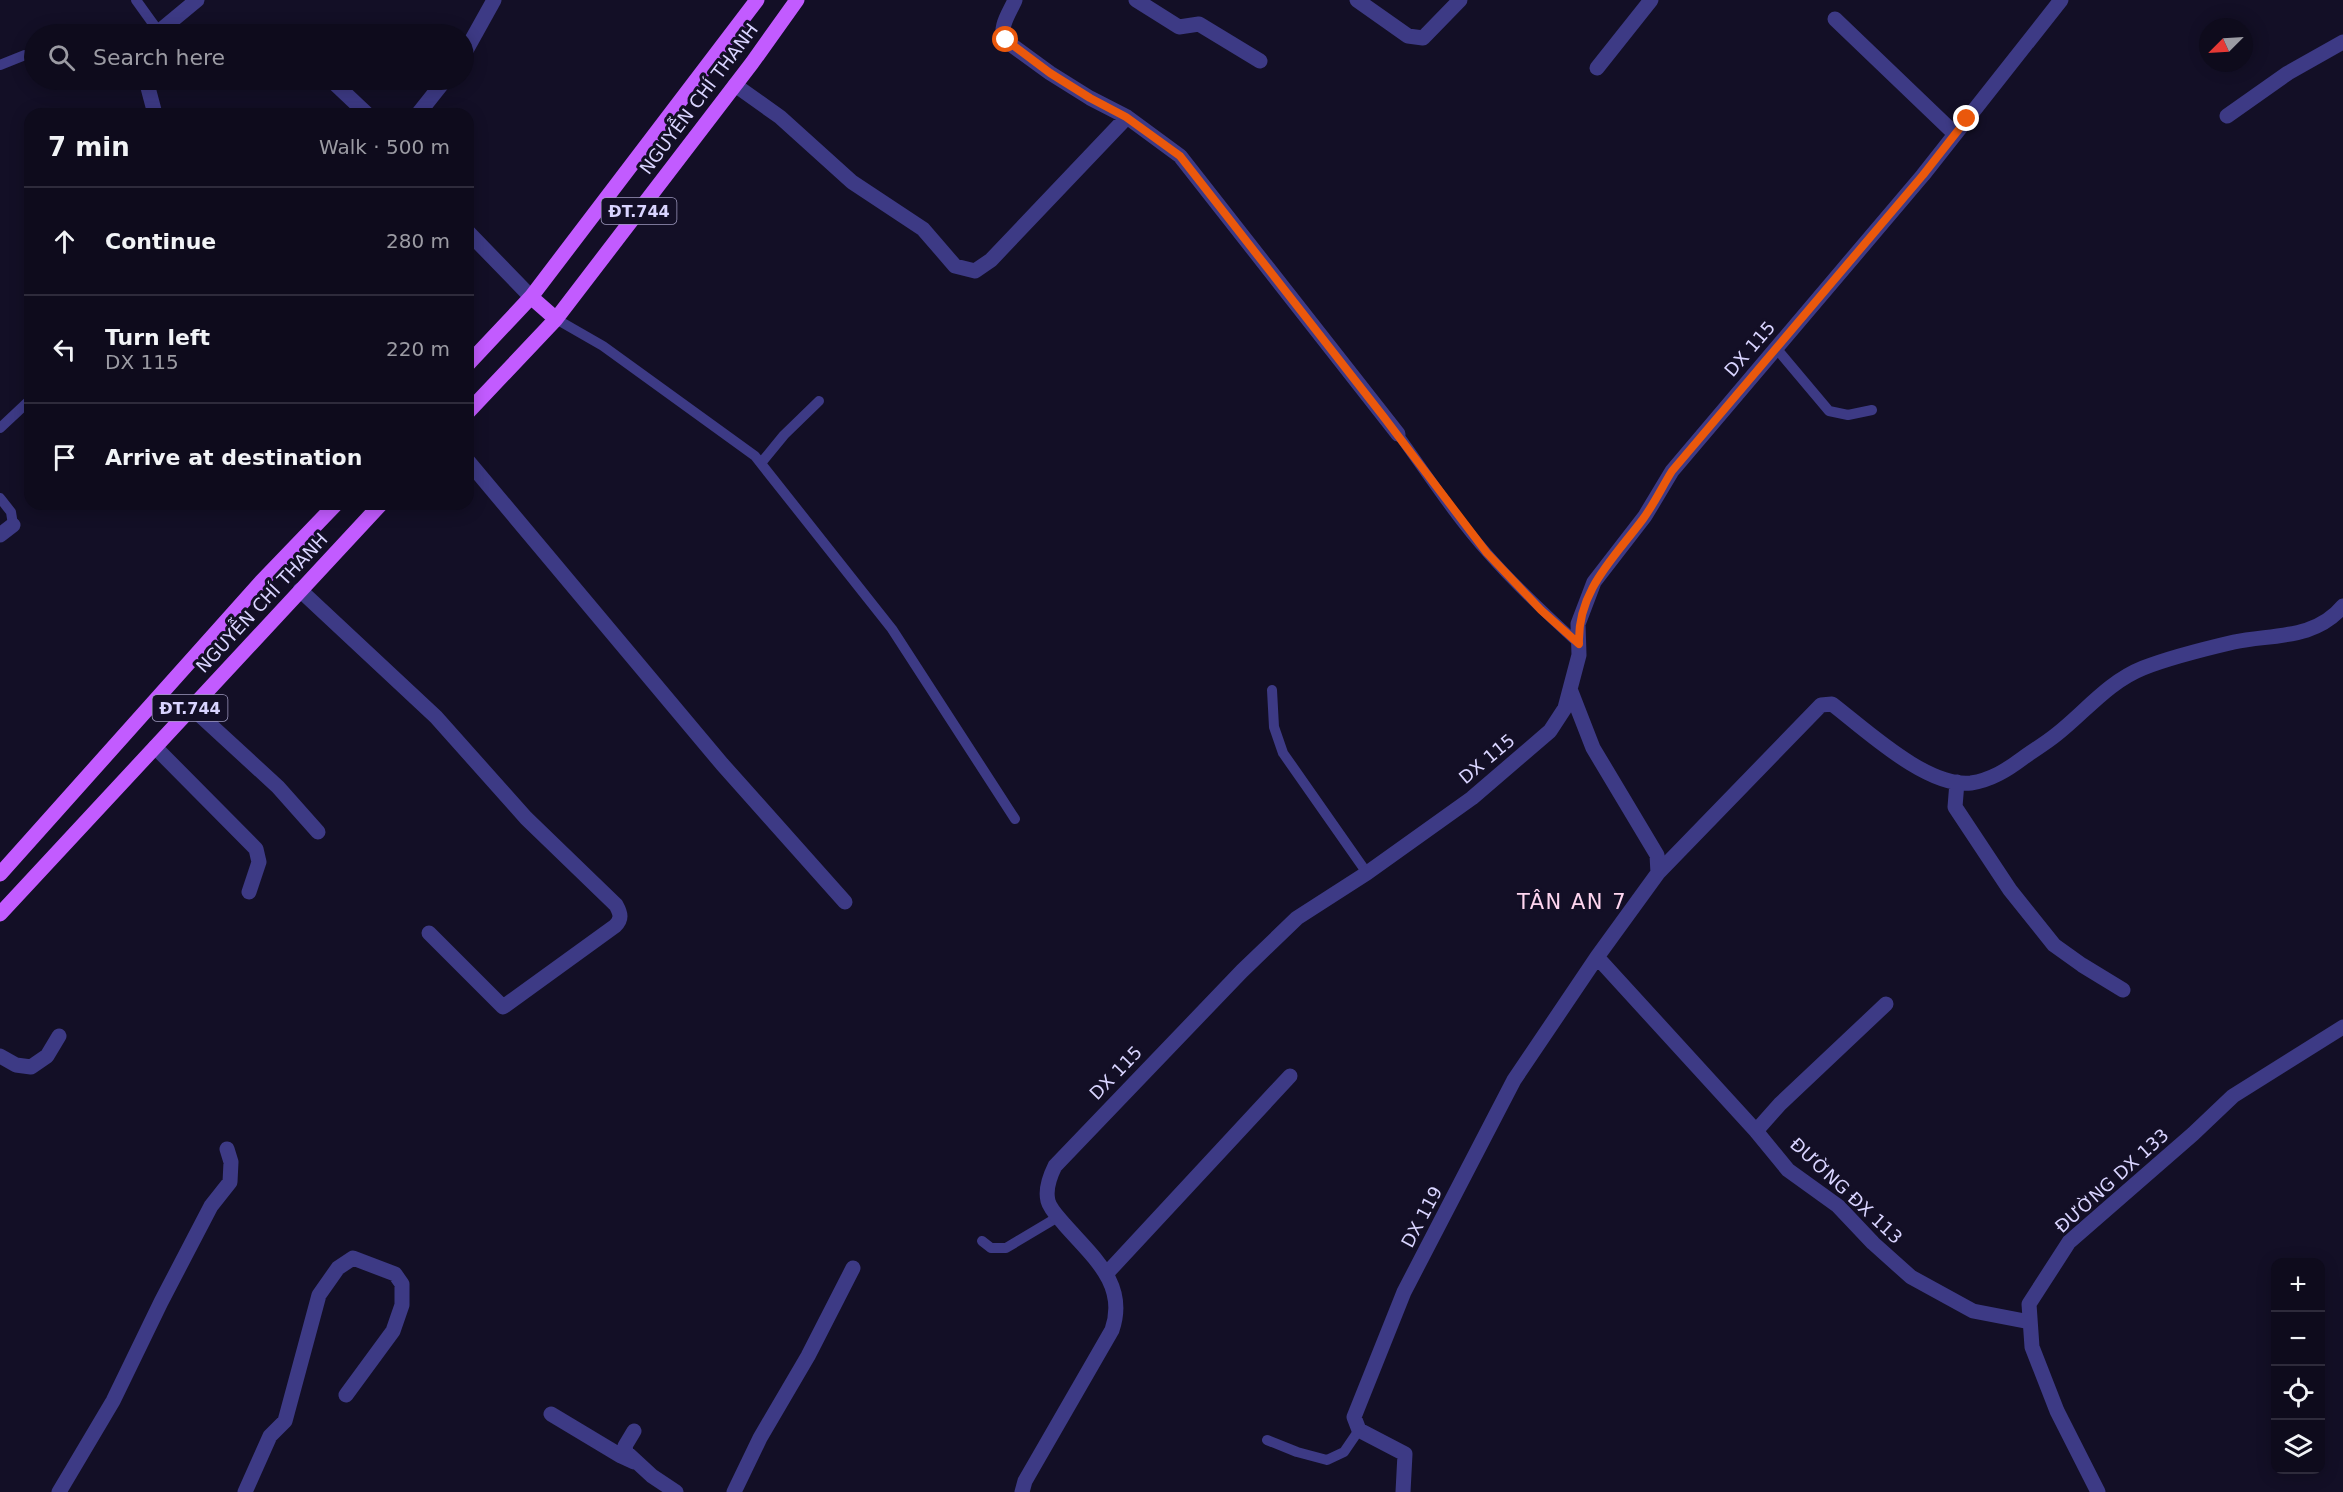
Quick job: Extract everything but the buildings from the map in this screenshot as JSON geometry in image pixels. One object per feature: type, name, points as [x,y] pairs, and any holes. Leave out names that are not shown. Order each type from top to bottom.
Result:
[{"type":"main road","name":"NGUYỄN CHÍ THANH","points":[[474,358],[531,297],[757,0]]},
{"type":"main road","name":"NGUYỄN CHÍ THANH","points":[[474,406],[556,319],[797,0]]},
{"type":"main road","points":[[531,297],[556,319]]},
{"type":"main road","name":"NGUYỄN CHÍ THANH","points":[[0,874],[261,582],[330,510]]},
{"type":"main road","name":"NGUYỄN CHÍ THANH","points":[[1,911],[375,510]]},
{"type":"street","points":[[168,24],[197,0]]},
{"type":"street","points":[[474,36],[494,0]]},
{"type":"street","points":[[1015,0],[1002,29],[1002,36],[1050,73],[1126,117],[1168,145],[1193,170],[1398,434]]},
{"type":"street","points":[[1136,0],[1179,27],[1184,28],[1193,23],[1199,24],[1260,62]]},
{"type":"street","points":[[1357,0],[1408,36],[1423,38],[1460,0]]},
{"type":"street","points":[[1597,68],[1652,0]]},
{"type":"street","name":"DX 115","points":[[1022,1492],[1025,1481],[1112,1330],[1118,1315],[1113,1287],[1107,1273],[1058,1217],[1048,1202],[1048,1181],[1055,1166],[1297,918],[1367,873],[1472,798],[1550,730],[1565,708],[1579,655],[1578,624],[1594,582],[1645,516],[1672,471],[1955,134],[2061,0]]},
{"type":"street","points":[[1835,19],[1955,134]]},
{"type":"street","points":[[2227,116],[2288,73],[2343,42]]},
{"type":"street","points":[[735,85],[780,117],[852,182],[923,229],[955,266],[975,271],[991,260],[1126,117]]},
{"type":"street","points":[[149,90],[153,108]]},
{"type":"street","points":[[342,90],[361,108]]},
{"type":"street","points":[[423,108],[437,90]]},
{"type":"street","points":[[474,238],[531,297]]},
{"type":"street","points":[[474,468],[514,513],[632,659],[845,902]]},
{"type":"street","points":[[0,535],[13,525]]},
{"type":"street","points":[[300,590],[436,717],[526,818],[616,905],[621,913],[620,921],[615,926],[503,1007],[429,933]]},
{"type":"street","points":[[2123,990],[2054,945],[2010,890],[1955,807],[1957,782],[1970,783],[2000,774],[2057,734],[2122,678],[2145,668],[2203,650],[2237,642],[2280,638],[2311,629],[2336,615],[2343,606]]},
{"type":"street","points":[[1570,689],[1593,748],[1657,855],[1658,873]]},
{"type":"street","name":"DX 119","points":[[1359,1430],[1354,1417],[1404,1292],[1514,1080],[1658,873],[1821,705],[1832,704],[1913,766],[1945,780],[1957,782]]},
{"type":"street","points":[[191,707],[278,788],[318,832]]},
{"type":"street","points":[[155,747],[256,849],[259,862],[249,892]]},
{"type":"street","name":"ĐƯỜNG ĐX 113","points":[[1598,957],[1756,1131],[1788,1170],[1838,1206],[1873,1244],[1911,1277],[1973,1311],[2030,1322]]},
{"type":"street","points":[[1756,1131],[1780,1104],[1886,1004]]},
{"type":"street","name":"ĐƯỜNG DX 133","points":[[2098,1492],[2049,1389],[2032,1347],[2029,1304],[2069,1242],[2233,1096],[2343,1027]]},
{"type":"street","points":[[0,1056],[16,1065],[31,1067],[47,1056],[59,1036]]},
{"type":"street","points":[[1107,1273],[1290,1076]]},
{"type":"street","points":[[59,1492],[113,1401],[211,1206],[230,1182],[231,1162],[227,1149]]},
{"type":"street","points":[[245,1492],[270,1436],[285,1420],[319,1295],[338,1269],[353,1258],[395,1274],[402,1284],[402,1305],[393,1331],[346,1395]]},
{"type":"street","points":[[734,1492],[760,1438],[808,1356],[853,1268]]},
{"type":"street","points":[[551,1414],[634,1462],[676,1492]]},
{"type":"street","points":[[1359,1430],[1405,1454],[1403,1492]]},
{"type":"street","points":[[634,1431],[625,1446],[626,1452],[634,1462]]},
{"type":"lane","points":[[136,0],[151,24]]},
{"type":"lane","points":[[0,65],[24,55]]},
{"type":"lane","points":[[556,319],[603,346],[756,456],[892,629],[1015,819]]},
{"type":"lane","points":[[1776,348],[1829,411],[1848,415],[1872,410]]},
{"type":"lane","points":[[761,463],[784,435],[819,401]]},
{"type":"lane","points":[[0,428],[24,406]]},
{"type":"lane","points":[[1398,434],[1487,553],[1541,610],[1579,644]]},
{"type":"lane","points":[[0,498],[11,512],[13,525]]},
{"type":"lane","points":[[1272,690],[1274,727],[1282,753],[1367,873]]},
{"type":"lane","points":[[982,1241],[991,1248],[1006,1248],[1058,1217]]},
{"type":"lane","points":[[1267,1440],[1297,1452],[1327,1460],[1344,1452],[1359,1430]]},
{"type":"district","name":"TÂN AN 7","points":[[1572,902]]},
{"type":"route","points":[[1006,40],[1050,73],[1126,117],[1168,145],[1180,156],[1398,434],[1487,553],[1541,610],[1579,644],[1578,624],[1594,582],[1645,516],[1672,471],[1923,175],[1967,119]]}]
